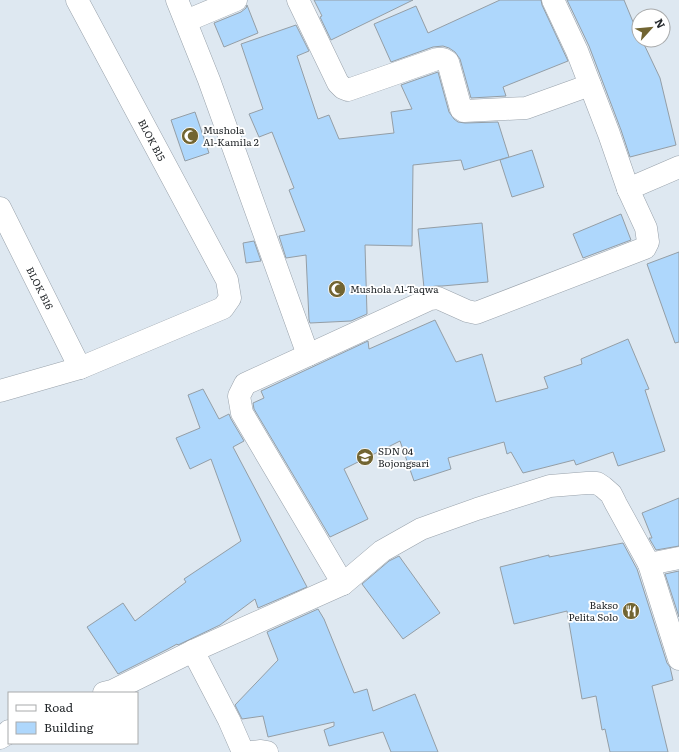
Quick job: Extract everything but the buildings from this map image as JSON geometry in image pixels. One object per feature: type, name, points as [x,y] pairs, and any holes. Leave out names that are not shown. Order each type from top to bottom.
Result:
[{"type":"street","name":"BLOK B15","points":[[77,0],[227,280],[230,298],[223,308],[80,368]]},
{"type":"street","points":[[177,0],[209,80],[308,355]]},
{"type":"street","points":[[186,22],[236,0]]},
{"type":"street","points":[[298,0],[338,83],[343,88],[348,90],[443,59],[448,62],[461,109],[464,111],[526,108],[590,85]]},
{"type":"street","points":[[343,584],[242,413],[239,396],[245,384],[430,299],[438,298],[467,311],[476,313],[645,248],[648,242],[646,228],[628,189],[590,85],[577,52],[553,0]]},
{"type":"street","points":[[628,189],[679,167]]},
{"type":"street","name":"BLOK B16","points":[[0,208],[80,368]]},
{"type":"street","points":[[0,391],[80,368]]},
{"type":"street","points":[[108,692],[193,651],[343,584],[382,551],[421,529],[477,509],[550,486],[587,483],[597,483],[603,486],[611,494],[649,564],[679,659]]},
{"type":"street","points":[[649,564],[679,558]]},
{"type":"street","points":[[193,651],[229,720],[243,752]]},
{"type":"street","points":[[0,738],[8,732]]},
{"type":"street","points":[[252,752],[267,752]]},
{"type":"place","name":"Mushola Al-Kamila 2","points":[[190,136]]},
{"type":"place","name":"Mushola Al-Taqwa","points":[[337,289]]},
{"type":"place","name":"SDN 04 Bojongsari","points":[[365,457]]},
{"type":"place","name":"Bakso Pelita Solo","points":[[631,611]]}]
